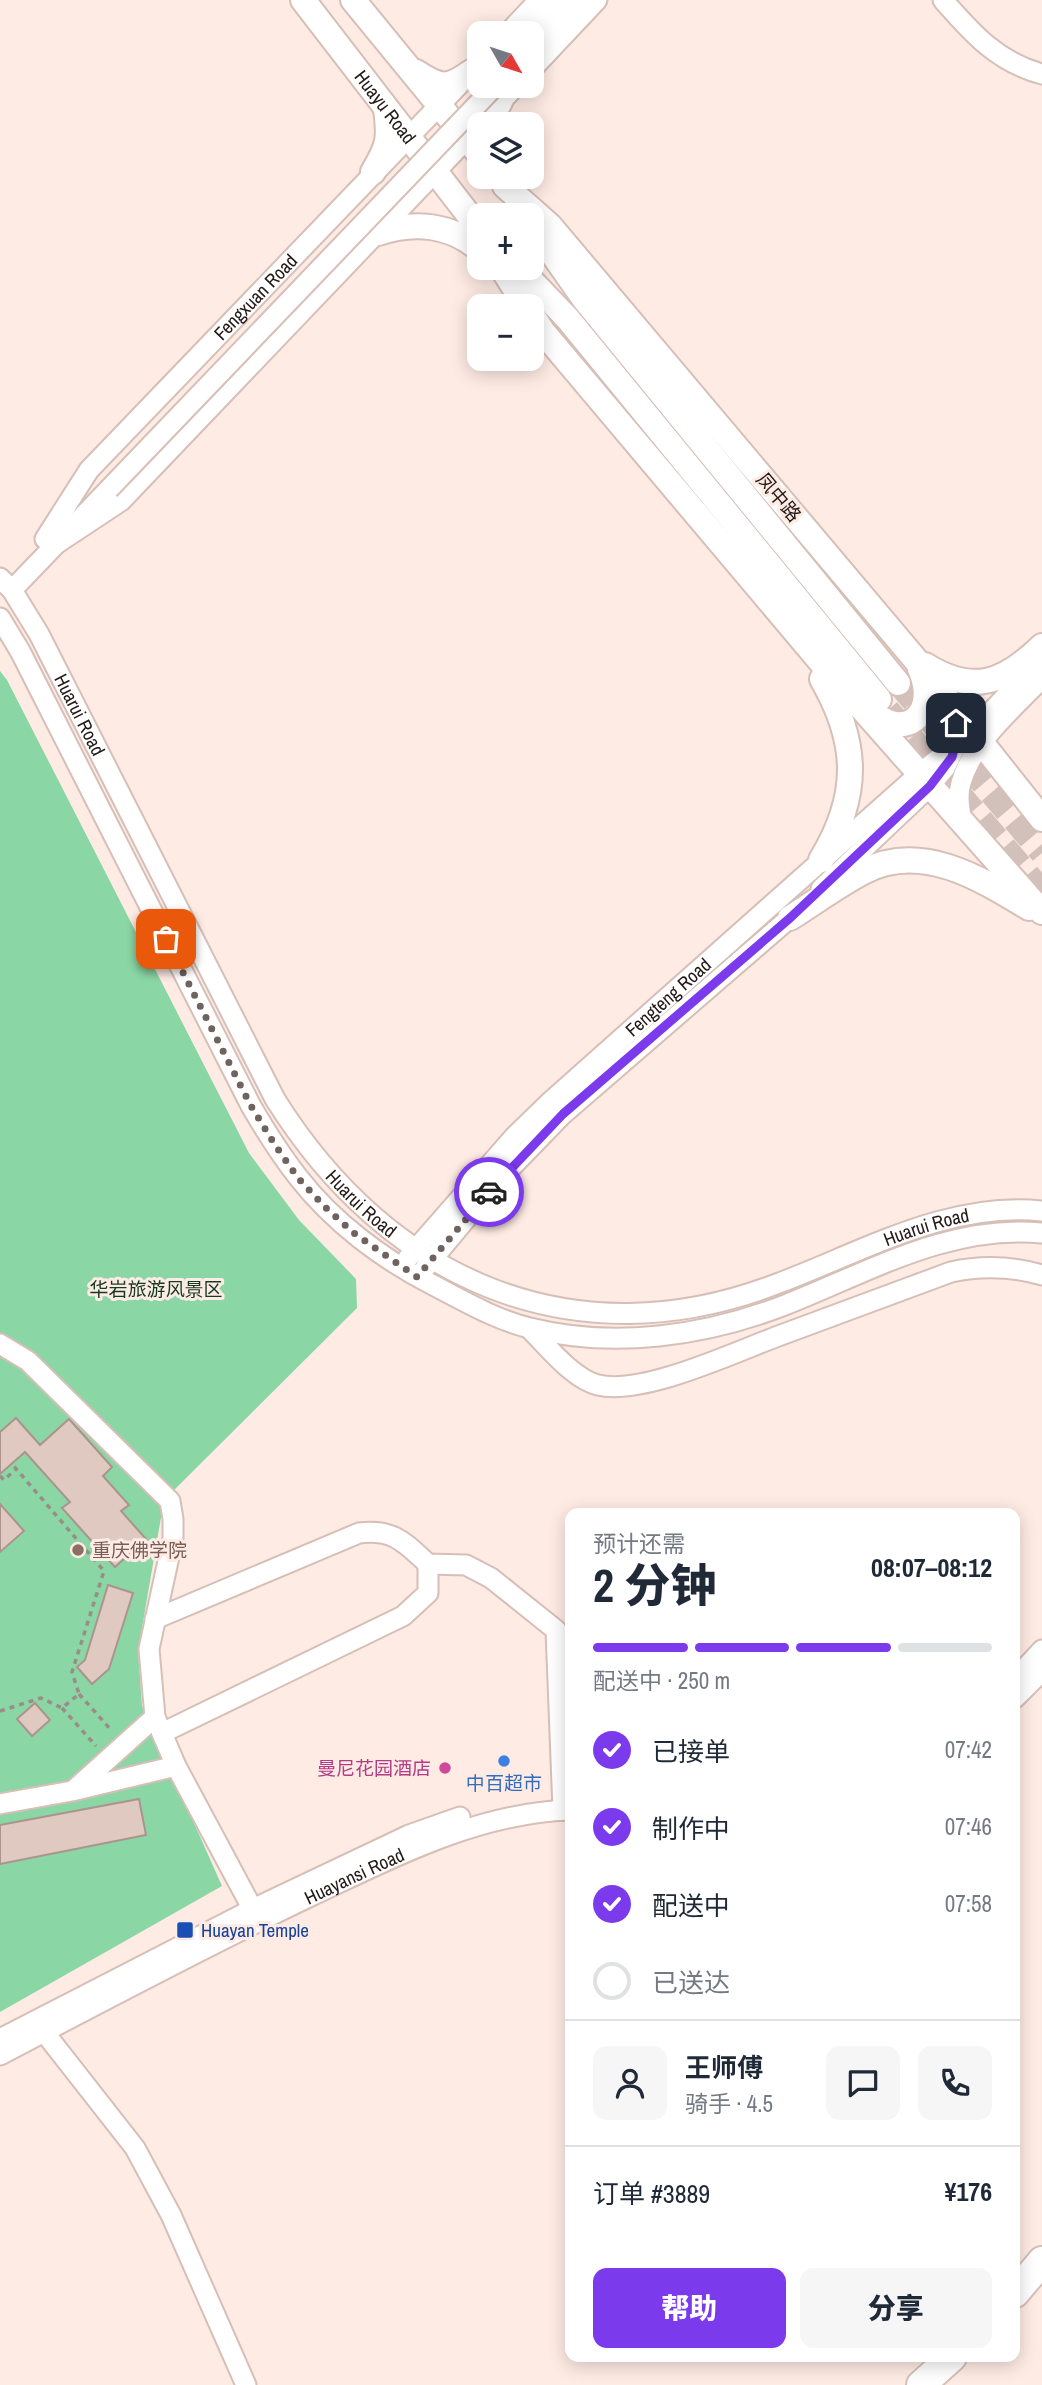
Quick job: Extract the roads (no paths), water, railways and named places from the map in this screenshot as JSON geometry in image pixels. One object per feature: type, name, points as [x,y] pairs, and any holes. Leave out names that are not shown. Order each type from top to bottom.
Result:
[{"type":"highway","points":[[1020,2287],[1042,2261]]},
{"type":"highway","points":[[920,2385],[946,2362]]},
{"type":"main road","name":"Huayu Road","points":[[303,0],[467,213]]},
{"type":"main road","points":[[353,0],[439,105],[467,128]]},
{"type":"main road","points":[[406,65],[428,80],[441,84],[456,83],[467,77]]},
{"type":"main road","points":[[373,172],[385,152],[390,134],[386,109]]},
{"type":"main road","name":"凤中路","points":[[512,189],[523,203]]},
{"type":"main road","points":[[378,233],[410,225],[448,230],[467,241]]},
{"type":"main road","name":"凤中路","points":[[544,229],[915,659],[952,705],[970,739],[1042,819]]},
{"type":"main road","points":[[519,280],[568,319],[889,691],[585,300],[544,231]]},
{"type":"main road","points":[[544,333],[795,632],[1042,914]]},
{"type":"main road","points":[[795,632],[834,700],[846,734],[849,753],[849,795],[844,816],[836,836],[821,860]]},
{"type":"main road","points":[[915,659],[948,677],[973,682],[988,681],[1014,670],[1042,646]]},
{"type":"main road","points":[[821,662],[882,720],[905,724],[915,719],[927,699],[925,681],[915,659]]},
{"type":"main road","points":[[790,918],[865,870],[892,862],[920,860],[957,869],[990,884],[1042,914]]},
{"type":"street","points":[[519,21],[539,0]]},
{"type":"street","points":[[538,21],[558,0]]},
{"type":"street","points":[[544,34],[577,0]]},
{"type":"street","points":[[544,56],[597,0]]},
{"type":"street","points":[[943,0],[975,37],[1000,56],[1042,74]]},
{"type":"street","name":"Fengxuan Road","points":[[50,542],[89,470],[373,172],[467,81]]},
{"type":"street","name":"Fengxuan Road","points":[[105,485],[467,83]]},
{"type":"street","name":"Fengxuan Road","points":[[5,583],[50,542],[497,98]]},
{"type":"street","name":"Fengxuan Road","points":[[50,542],[121,500],[435,172],[467,144]]},
{"type":"street","name":"Huarui Road","points":[[5,583],[38,634],[275,1099],[311,1152],[346,1192],[423,1254],[500,1292],[534,1304],[577,1312],[617,1315],[704,1306],[742,1296],[940,1220],[983,1211],[1042,1210]]},
{"type":"street","name":"Huarui Road","points":[[0,618],[20,651],[251,1106],[275,1145],[298,1178],[326,1208],[355,1234],[409,1272],[489,1314],[529,1328],[607,1339],[660,1336],[706,1328],[783,1305],[902,1255],[944,1241],[986,1232],[1042,1233]]},
{"type":"street","name":"Fengteng Road","points":[[409,1272],[514,1137],[551,1101],[821,860],[925,780],[946,768],[1042,658]]},
{"type":"street","points":[[962,822],[960,785],[973,755],[970,739],[1042,678]]},
{"type":"street","name":"Fengteng Road","points":[[423,1254],[563,1114],[790,918],[925,780]]},
{"type":"street","points":[[529,1328],[588,1382],[601,1386],[626,1386],[677,1373],[951,1272],[989,1266],[1042,1275]]},
{"type":"street","points":[[0,1345],[28,1361],[170,1501],[173,1538],[149,1649],[158,1725],[176,1766],[256,1915]]},
{"type":"street","points":[[155,1619],[359,1533],[377,1531],[392,1535],[428,1564],[466,1565],[491,1578],[556,1630],[565,1772]]},
{"type":"street","points":[[72,1791],[125,1744],[158,1725],[403,1616],[428,1593],[428,1564]]},
{"type":"street","points":[[1020,1674],[1042,1650]]},
{"type":"street","points":[[1020,1693],[1042,1671]]},
{"type":"street","points":[[0,1804],[72,1791],[176,1766]]},
{"type":"street","name":"Huayansi Road","points":[[0,2039],[256,1915],[416,1847],[451,1834],[565,1804]]},
{"type":"street","name":"Huayansi Road","points":[[0,2055],[256,1915]]},
{"type":"street","points":[[44,2032],[135,2148],[171,2215],[246,2385]]},
{"type":"tunnel","points":[[898,683],[1042,853]]},
{"type":"tunnel","points":[[888,710],[1042,891]]},
{"type":"place","name":"重庆佛学院","points":[[78,1550]]},
{"type":"place","name":"中百超市","points":[[504,1761]]},
{"type":"place","name":"曼尼花园酒店","points":[[445,1768]]},
{"type":"place","name":"Huayan Temple","points":[[185,1930]]},
{"type":"park label","name":"华岩旅游风景区","points":[[156,1289]]}]
